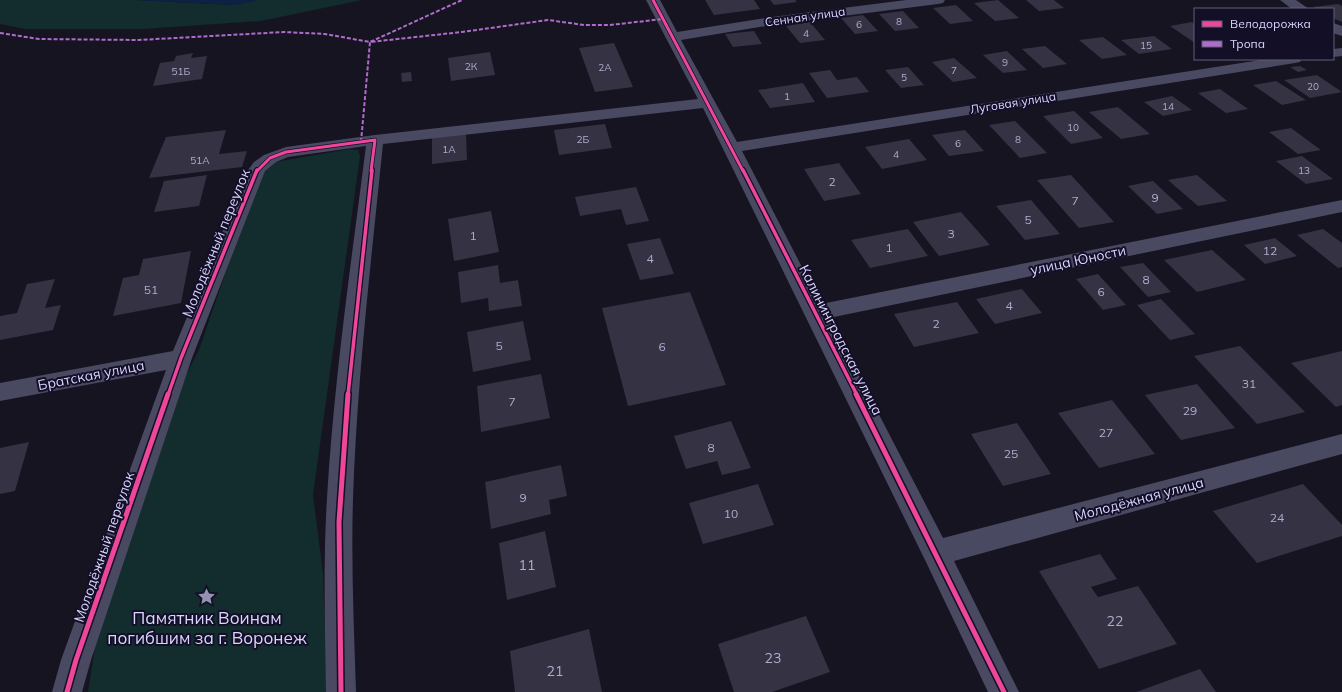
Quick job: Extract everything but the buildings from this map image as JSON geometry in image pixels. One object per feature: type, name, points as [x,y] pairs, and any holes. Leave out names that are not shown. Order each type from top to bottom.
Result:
[{"type":"street","name":"Калининградская улица","points":[[653,0],[732,148],[936,553],[996,690]]},
{"type":"street","name":"Сенная улица","points":[[673,37],[772,21],[938,0]]},
{"type":"street","points":[[1287,0],[1300,8]]},
{"type":"street","name":"Луговая улица","points":[[732,148],[1289,60]]},
{"type":"street","name":"Молодёжный переулок","points":[[66,692],[182,358],[257,170],[263,162],[273,156],[286,152],[375,140],[708,103]]},
{"type":"street","points":[[341,692],[339,540],[340,498],[352,343],[375,140]]},
{"type":"street","name":"улица Юности","points":[[814,313],[1342,206]]},
{"type":"street","name":"Братская улица","points":[[0,392],[182,358]]},
{"type":"street","name":"Молодёжная улица","points":[[936,553],[1342,444]]},
{"type":"green space","points":[[0,0],[136,0],[233,5],[258,0],[362,0],[261,21],[143,29],[25,29],[0,24]]},
{"type":"green space","points":[[350,149],[358,150],[360,156],[313,495],[323,573],[327,692],[88,692],[95,647],[176,394],[199,350],[248,207],[266,167],[275,162]]},
{"type":"water","points":[[136,0],[258,0],[233,5]]},
{"type":"marked path","points":[[0,33],[39,39],[139,40],[284,32],[325,34],[370,42],[462,0]]},
{"type":"marked path","points":[[361,142],[370,42],[462,32],[548,20],[584,25],[610,25],[663,19]]},
{"type":"cycle path","points":[[653,0],[732,148],[936,553],[1004,692]]},
{"type":"cycle path","points":[[67,692],[76,660],[181,358],[257,170],[270,158],[286,152],[375,140],[350,364],[340,498],[339,571],[341,692]]},
{"type":"place","name":"Памятник Воинам погибшим за г. Воронеж","points":[[207,596]]}]
